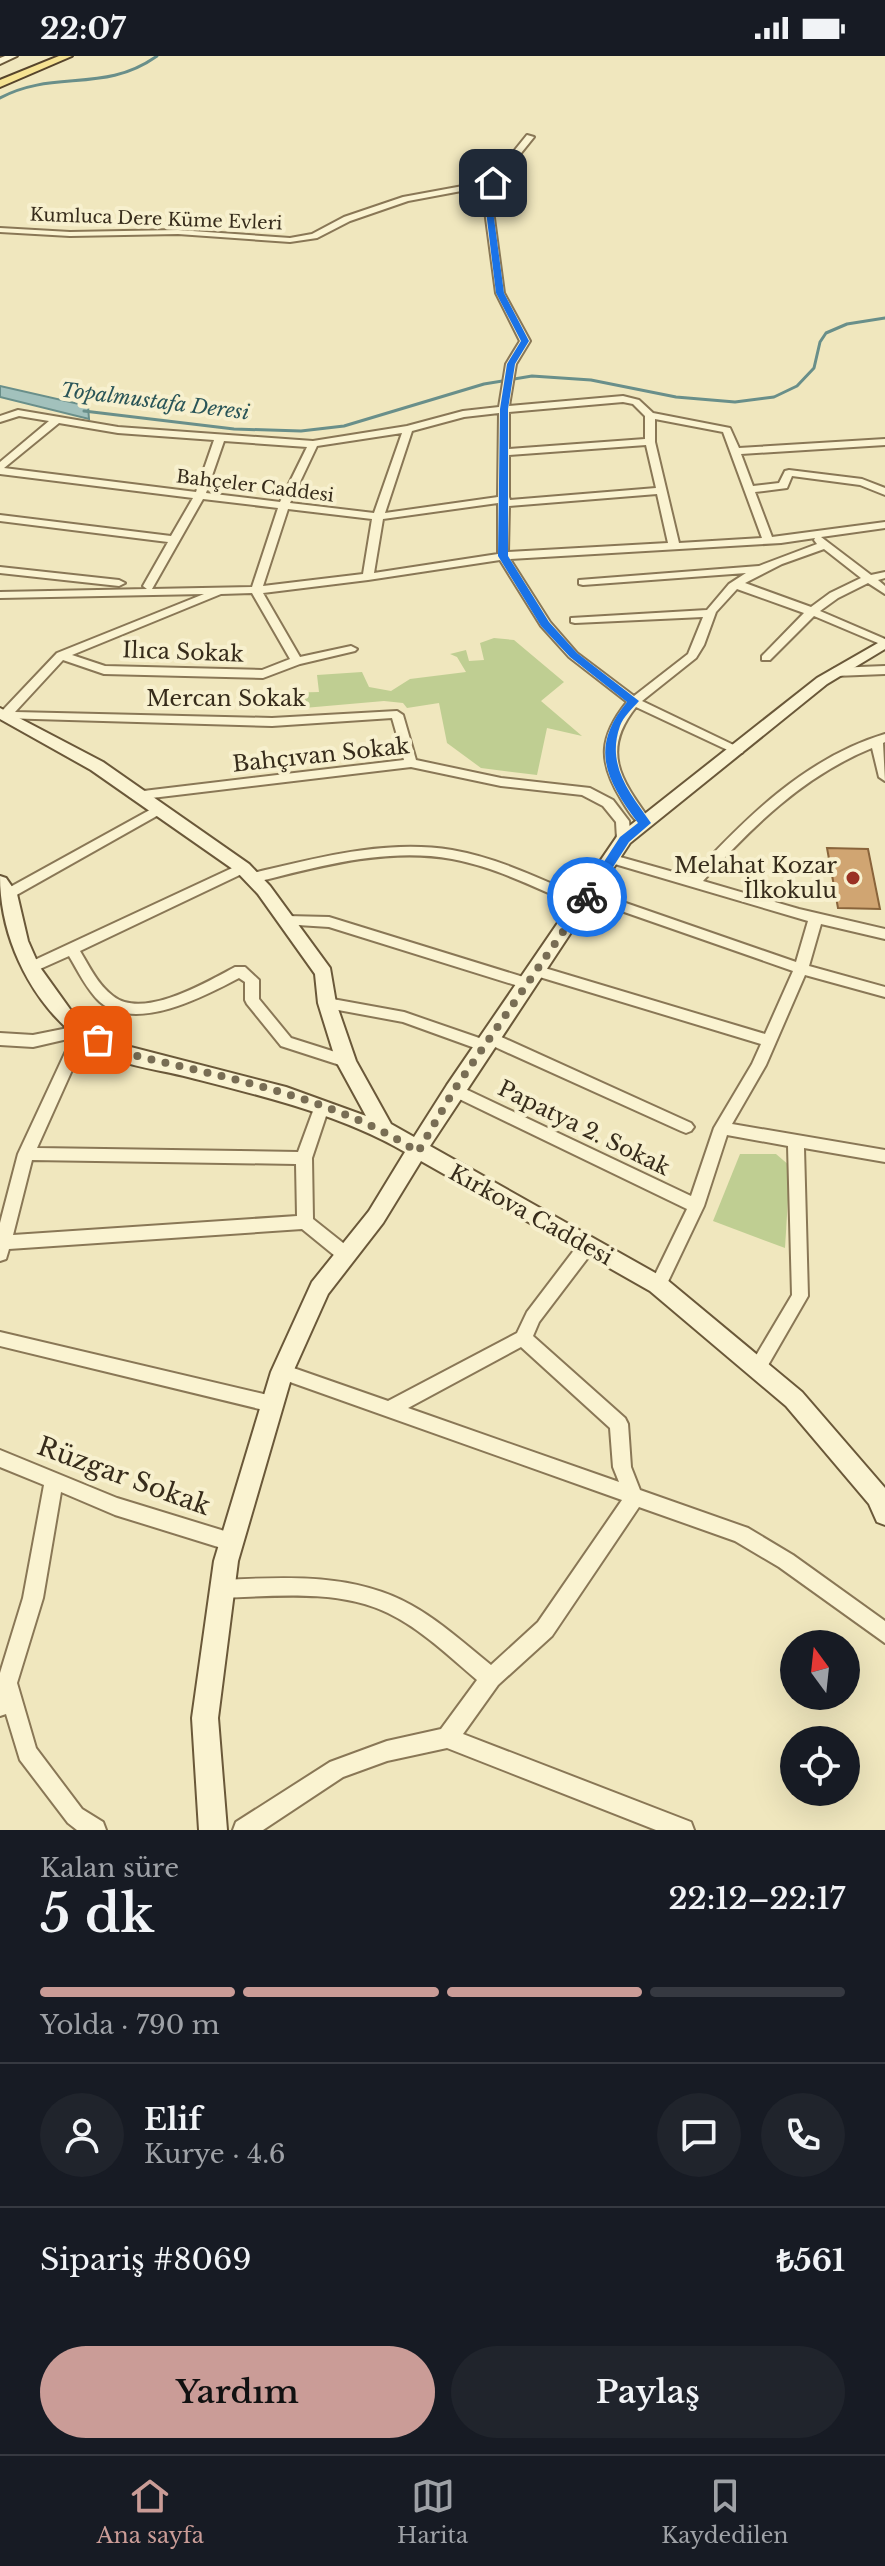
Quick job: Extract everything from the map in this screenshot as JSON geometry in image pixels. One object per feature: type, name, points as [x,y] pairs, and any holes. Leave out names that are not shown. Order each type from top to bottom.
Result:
[{"type":"main road","points":[[0,76],[49,56]]},
{"type":"main road","points":[[0,84],[67,56]]},
{"type":"street","points":[[0,61],[13,56]]},
{"type":"street","points":[[530,137],[493,183],[488,203],[500,293],[525,341],[509,373],[504,409],[503,556],[545,624],[573,655],[633,701],[738,750]]},
{"type":"street","name":"Kumluca Dere Küme Evleri","points":[[0,230],[70,234],[178,232],[290,240],[314,236],[347,219],[406,199],[493,183]]},
{"type":"street","points":[[0,419],[18,413],[219,440],[313,444],[408,429],[463,414],[623,399],[636,402],[650,415],[727,430],[768,540]]},
{"type":"street","points":[[650,415],[650,442],[674,545]]},
{"type":"street","points":[[0,469],[56,420]]},
{"type":"street","points":[[368,577],[378,517],[408,429]]},
{"type":"street","points":[[149,586],[200,495],[219,440]]},
{"type":"street","points":[[504,452],[650,442]]},
{"type":"street","points":[[734,451],[885,442]]},
{"type":"street","points":[[297,661],[256,590],[284,505],[313,444]]},
{"type":"street","name":"Bahçeler Caddesi","points":[[0,469],[378,517],[505,501],[660,491]]},
{"type":"street","points":[[749,489],[783,486],[789,473],[862,482],[885,492]]},
{"type":"street","points":[[0,518],[175,540]]},
{"type":"street","points":[[0,595],[256,590],[503,556],[768,540],[885,525]]},
{"type":"street","points":[[814,536],[885,591]]},
{"type":"street","points":[[645,823],[618,788],[611,768],[614,724],[633,701],[692,657],[710,613],[737,584],[762,569],[825,545]]},
{"type":"street","points":[[583,582],[762,569]]},
{"type":"street","points":[[0,570],[178,592]]},
{"type":"street","points":[[766,658],[809,611],[868,577],[885,575]]},
{"type":"street","points":[[737,584],[885,643]]},
{"type":"street","points":[[224,591],[61,655],[2,717],[97,766],[135,796],[248,873],[324,973],[327,1003],[346,1061],[384,1130]]},
{"type":"street","points":[[575,620],[710,613]]},
{"type":"street","points":[[213,1830],[205,1718],[231,1542],[282,1372],[320,1288],[376,1217],[454,1090],[624,839],[835,672],[885,643]]},
{"type":"street","name":"Ilıca Sokak","points":[[61,655],[104,670],[263,674],[297,661],[351,649]]},
{"type":"street","points":[[835,672],[885,670]]},
{"type":"street","name":"Mercan Sokak","points":[[2,717],[272,722],[391,714],[397,715],[411,763]]},
{"type":"street","points":[[694,883],[761,810],[791,786],[853,749],[881,740],[885,777]]},
{"type":"street","name":"Bahçıvan Sokak","points":[[135,796],[411,763],[501,782],[585,791],[608,803],[622,821],[624,839]]},
{"type":"street","points":[[4,888],[157,810]]},
{"type":"street","points":[[31,968],[248,873],[387,853],[433,852],[509,872],[801,969],[885,992]]},
{"type":"street","points":[[613,859],[816,918],[885,934]]},
{"type":"street","name":"Kırkova Caddesi","points":[[4,888],[19,941],[31,968],[65,1017],[83,1030],[113,1050],[321,1107],[384,1130],[418,1152],[658,1285],[794,1399],[882,1502]]},
{"type":"street","points":[[658,1285],[696,1206],[722,1128],[770,1041],[801,969],[816,918]]},
{"type":"street","points":[[287,921],[329,922],[770,1041]]},
{"type":"street","points":[[71,949],[109,1002],[132,1010],[189,997],[240,971],[252,980],[252,1000],[286,1042],[346,1061]]},
{"type":"street","points":[[327,1003],[404,1017],[489,1042],[686,1127]]},
{"type":"street","points":[[0,1039],[33,1041],[83,1030]]},
{"type":"street","points":[[83,1030],[26,1154],[2,1249],[305,1222],[346,1255]]},
{"type":"street","name":"Papatya 2. Sokak","points":[[454,1090],[696,1206]]},
{"type":"street","points":[[305,1222],[304,1158],[321,1107]]},
{"type":"street","points":[[722,1128],[885,1156]]},
{"type":"street","points":[[757,1369],[800,1296],[796,1140]]},
{"type":"street","points":[[26,1154],[304,1158]]},
{"type":"street","points":[[390,1409],[523,1338],[533,1317],[587,1246]]},
{"type":"street","points":[[523,1338],[619,1424],[622,1467],[634,1498]]},
{"type":"street","points":[[0,1339],[272,1404]]},
{"type":"street","points":[[282,1372],[741,1534],[786,1561],[885,1633]]},
{"type":"street","name":"Rüzgar Sokak","points":[[0,1458],[115,1506],[231,1542]]},
{"type":"street","points":[[54,1482],[33,1598],[4,1697],[27,1753],[75,1816],[95,1830]]},
{"type":"street","points":[[447,1738],[491,1678],[545,1629],[634,1498]]},
{"type":"street","points":[[222,1589],[279,1586],[354,1595],[391,1604],[491,1678]]},
{"type":"street","points":[[244,1830],[337,1769],[387,1751],[447,1738],[683,1830]]},
{"type":"green space","points":[[494,638],[514,640],[564,682],[541,701],[582,736],[547,728],[537,775],[481,768],[447,743],[439,703],[407,708],[403,703],[384,701],[281,710],[282,693],[319,692],[317,675],[362,672],[369,687],[391,691],[410,679],[466,672],[457,657],[450,654],[466,650],[469,661],[484,660],[480,643]]},
{"type":"green space","points":[[740,1154],[776,1154],[790,1166],[785,1248],[713,1221]]},
{"type":"water","points":[[0,386],[88,406],[89,419],[0,397]]},
{"type":"building","name":"Melahat Kozar İlkokulu","points":[[827,848],[868,849],[880,909],[838,908]]},
{"type":"waterway","points":[[0,98],[40,85],[118,75],[157,56]]},
{"type":"waterway","name":"Topalmustafa Deresi","points":[[84,411],[234,429],[301,431],[344,426],[484,384],[532,376],[591,380],[676,397],[735,402],[774,397],[797,386],[814,368],[820,342],[826,333],[847,324],[885,318]]},
{"type":"way so far","points":[[98,1040],[113,1050],[286,1095],[350,1116],[384,1130],[418,1152],[454,1090],[587,897]]},
{"type":"place","name":"Melahat Kozar İlkokulu","points":[[853,878]]},
{"type":"route","points":[[493,183],[488,203],[500,293],[525,341],[511,364],[504,409],[503,556],[545,624],[573,655],[633,701],[614,724],[611,768],[618,788],[645,823],[624,839],[587,897]]}]
